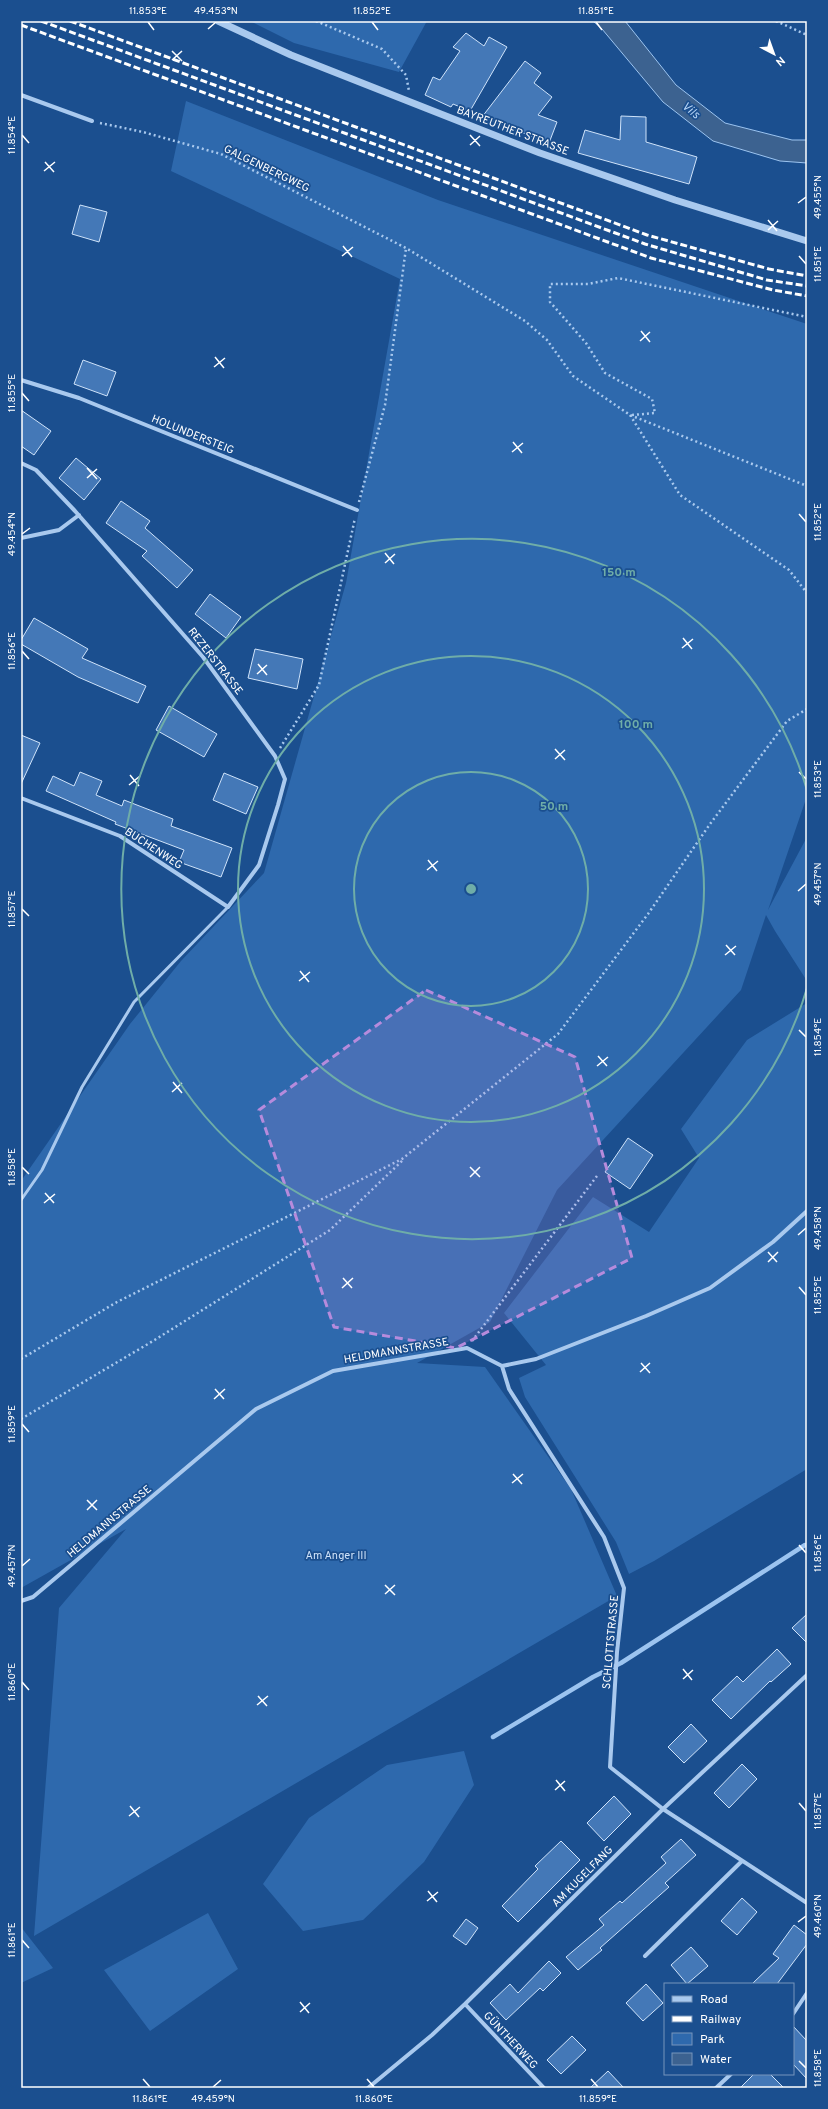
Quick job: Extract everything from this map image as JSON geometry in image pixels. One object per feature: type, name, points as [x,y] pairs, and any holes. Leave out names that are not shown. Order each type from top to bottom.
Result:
[{"type":"street","name":"BAYREUTHER STRASSE","points":[[218,21],[291,55],[540,153],[667,198],[807,241]]},
{"type":"street","points":[[21,95],[92,121]]},
{"type":"street","name":"HOLUNDERSTEIG","points":[[21,380],[79,398],[357,510]]},
{"type":"street","name":"REZERSTRASSE","points":[[21,463],[36,470],[204,657],[275,756],[285,779],[259,865],[228,906]]},
{"type":"street","points":[[21,538],[59,530],[78,515]]},
{"type":"street","name":"BUCHENWEG","points":[[21,798],[120,836],[228,906]]},
{"type":"street","points":[[467,1348],[502,1366],[536,1359],[646,1316],[710,1288],[773,1242],[807,1211]]},
{"type":"street","name":"HELDMANNSTRASSE","points":[[21,1601],[33,1597],[256,1409],[333,1371],[467,1348]]},
{"type":"street","name":"SCHLOTTSTRASSE","points":[[502,1366],[509,1389],[604,1537],[624,1588],[617,1652],[610,1767],[663,1809],[807,1903]]},
{"type":"street","name":"AM KUGELFANG","points":[[368,2088],[432,2035],[465,2004],[663,1809],[807,1675]]},
{"type":"street","points":[[644,1956],[742,1861]]},
{"type":"street","points":[[794,2012],[807,1993]]},
{"type":"street","name":"GÜNTHERWEG","points":[[465,2004],[544,2088]]},
{"type":"street","points":[[716,2088],[730,2075]]},
{"type":"lane","points":[[21,1200],[42,1170],[82,1087],[134,1002],[228,906]]},
{"type":"path","points":[[316,21],[382,49],[406,75],[410,101]]},
{"type":"path","points":[[776,21],[807,35]]},
{"type":"path","name":"GALGENBERGWEG","points":[[92,121],[143,132],[220,154],[406,248],[525,321],[547,340],[573,376],[630,415]]},
{"type":"path","points":[[630,415],[655,413],[652,399],[604,373],[586,343],[550,302],[550,284],[588,284],[618,278],[807,317]]},
{"type":"path","points":[[630,415],[807,486]]},
{"type":"path","points":[[630,415],[680,495],[789,570],[807,593]]},
{"type":"path","points":[[21,1359],[117,1302],[402,1159],[558,1034],[648,914],[710,824],[787,721],[807,709]]},
{"type":"path","points":[[21,1419],[153,1341],[330,1230],[415,1148]]},
{"type":"path","points":[[467,1348],[597,1176]]},
{"type":"highlighted area","points":[[426,990],[575,1057],[632,1258],[456,1348],[334,1327],[259,1110]]},
{"type":"green space","points":[[250,21],[427,21],[399,72],[294,43]]},
{"type":"green space","name":"Am Anger III","points":[[186,101],[438,200],[807,324],[807,796],[768,910],[807,837],[807,981],[766,915],[741,990],[557,1190],[490,1322],[417,1363],[485,1367],[571,1489],[617,1596],[34,1936],[59,1608],[126,1529],[21,1588],[21,1181],[130,1024],[181,961],[264,873],[346,583],[400,279],[171,171]]},
{"type":"green space","points":[[807,1003],[807,1469],[654,1561],[629,1574],[616,1542],[525,1397],[519,1378],[546,1365],[504,1313],[593,1197],[649,1232],[699,1158],[681,1129],[747,1040]]},
{"type":"green space","points":[[464,1751],[474,1785],[424,1862],[363,1920],[303,1931],[263,1884],[309,1818],[387,1765]]},
{"type":"green space","points":[[208,1913],[238,1969],[150,2031],[104,1970]]},
{"type":"green space","points":[[21,1927],[53,1968],[21,1983]]},
{"type":"water","name":"Vils","points":[[593,21],[625,21],[676,85],[725,123],[792,140],[807,140],[807,163],[780,161],[713,141],[663,102],[602,29]]},
{"type":"building","points":[[466,33],[484,46],[489,37],[507,47],[470,111],[453,104],[451,107],[425,95],[433,77],[440,80],[460,51],[453,47]]},
{"type":"building","points":[[525,61],[541,73],[534,83],[552,97],[538,115],[557,122],[549,143],[482,117]]},
{"type":"building","points":[[621,116],[646,117],[646,142],[697,157],[689,184],[578,153],[585,130],[620,140]]},
{"type":"building","points":[[80,205],[107,212],[99,242],[72,234]]},
{"type":"building","points":[[83,360],[116,372],[107,396],[74,384]]},
{"type":"building","points":[[21,410],[51,431],[34,455],[21,446]]},
{"type":"building","points":[[76,458],[101,479],[84,500],[59,478]]},
{"type":"building","points":[[121,501],[150,521],[145,528],[193,570],[177,588],[142,556],[147,551],[106,523]]},
{"type":"building","points":[[210,594],[241,617],[226,638],[195,614]]},
{"type":"building","points":[[34,618],[88,649],[82,658],[146,686],[138,703],[78,677],[21,644],[21,640]]},
{"type":"building","points":[[255,649],[303,659],[297,689],[248,678]]},
{"type":"building","points":[[169,706],[217,734],[204,757],[156,730]]},
{"type":"building","points":[[21,735],[40,743],[21,784]]},
{"type":"building","points":[[80,772],[102,781],[96,795],[122,806],[124,800],[173,819],[171,826],[232,848],[221,877],[179,862],[184,850],[115,824],[116,822],[46,791],[53,776],[74,786]]},
{"type":"building","points":[[224,773],[258,787],[246,814],[213,800]]},
{"type":"building","points":[[628,1138],[653,1155],[630,1189],[605,1172]]},
{"type":"building","points":[[807,1614],[807,1643],[792,1628]]},
{"type":"building","points":[[777,1649],[791,1664],[771,1682],[770,1681],[731,1719],[712,1700],[737,1676],[743,1682]]},
{"type":"building","points":[[691,1724],[707,1741],[684,1763],[668,1747]]},
{"type":"building","points":[[742,1764],[757,1779],[729,1808],[714,1793]]},
{"type":"building","points":[[614,1796],[631,1814],[604,1841],[587,1823]]},
{"type":"building","points":[[681,1839],[696,1855],[665,1883],[669,1887],[600,1948],[602,1950],[578,1970],[566,1957],[604,1925],[599,1919],[620,1901],[622,1903],[666,1863],[661,1857]]},
{"type":"building","points":[[561,1841],[580,1860],[518,1922],[502,1906],[538,1869],[535,1866]]},
{"type":"building","points":[[742,1898],[757,1912],[737,1935],[721,1921]]},
{"type":"building","points":[[466,1919],[478,1928],[466,1945],[453,1936]]},
{"type":"building","points":[[794,1925],[807,1935],[807,1944],[778,1983],[753,1983],[779,1958],[773,1954]]},
{"type":"building","points":[[691,1947],[708,1966],[688,1983],[686,1983],[671,1965]]},
{"type":"building","points":[[549,1961],[561,1973],[543,1991],[540,1988],[506,2020],[490,2003],[510,1984],[518,1993]]},
{"type":"building","points":[[646,1984],[663,2003],[643,2021],[626,2003]]},
{"type":"building","points":[[794,2027],[807,2041],[807,2079],[794,2065]]},
{"type":"building","points":[[572,2036],[586,2050],[561,2074],[547,2060]]},
{"type":"building","points":[[608,2071],[624,2088],[590,2088]]},
{"type":"building","points":[[753,2075],[771,2075],[784,2088],[740,2088]]},
{"type":"waterway","points":[[493,1737],[593,1677],[621,1663],[805,1545]]},
{"type":"railway","points":[[41,21],[645,244],[767,280],[807,286]]},
{"type":"railway","points":[[70,21],[647,235],[769,269],[807,276]]},
{"type":"railway","points":[[21,25],[651,258],[773,290],[807,296]]}]
